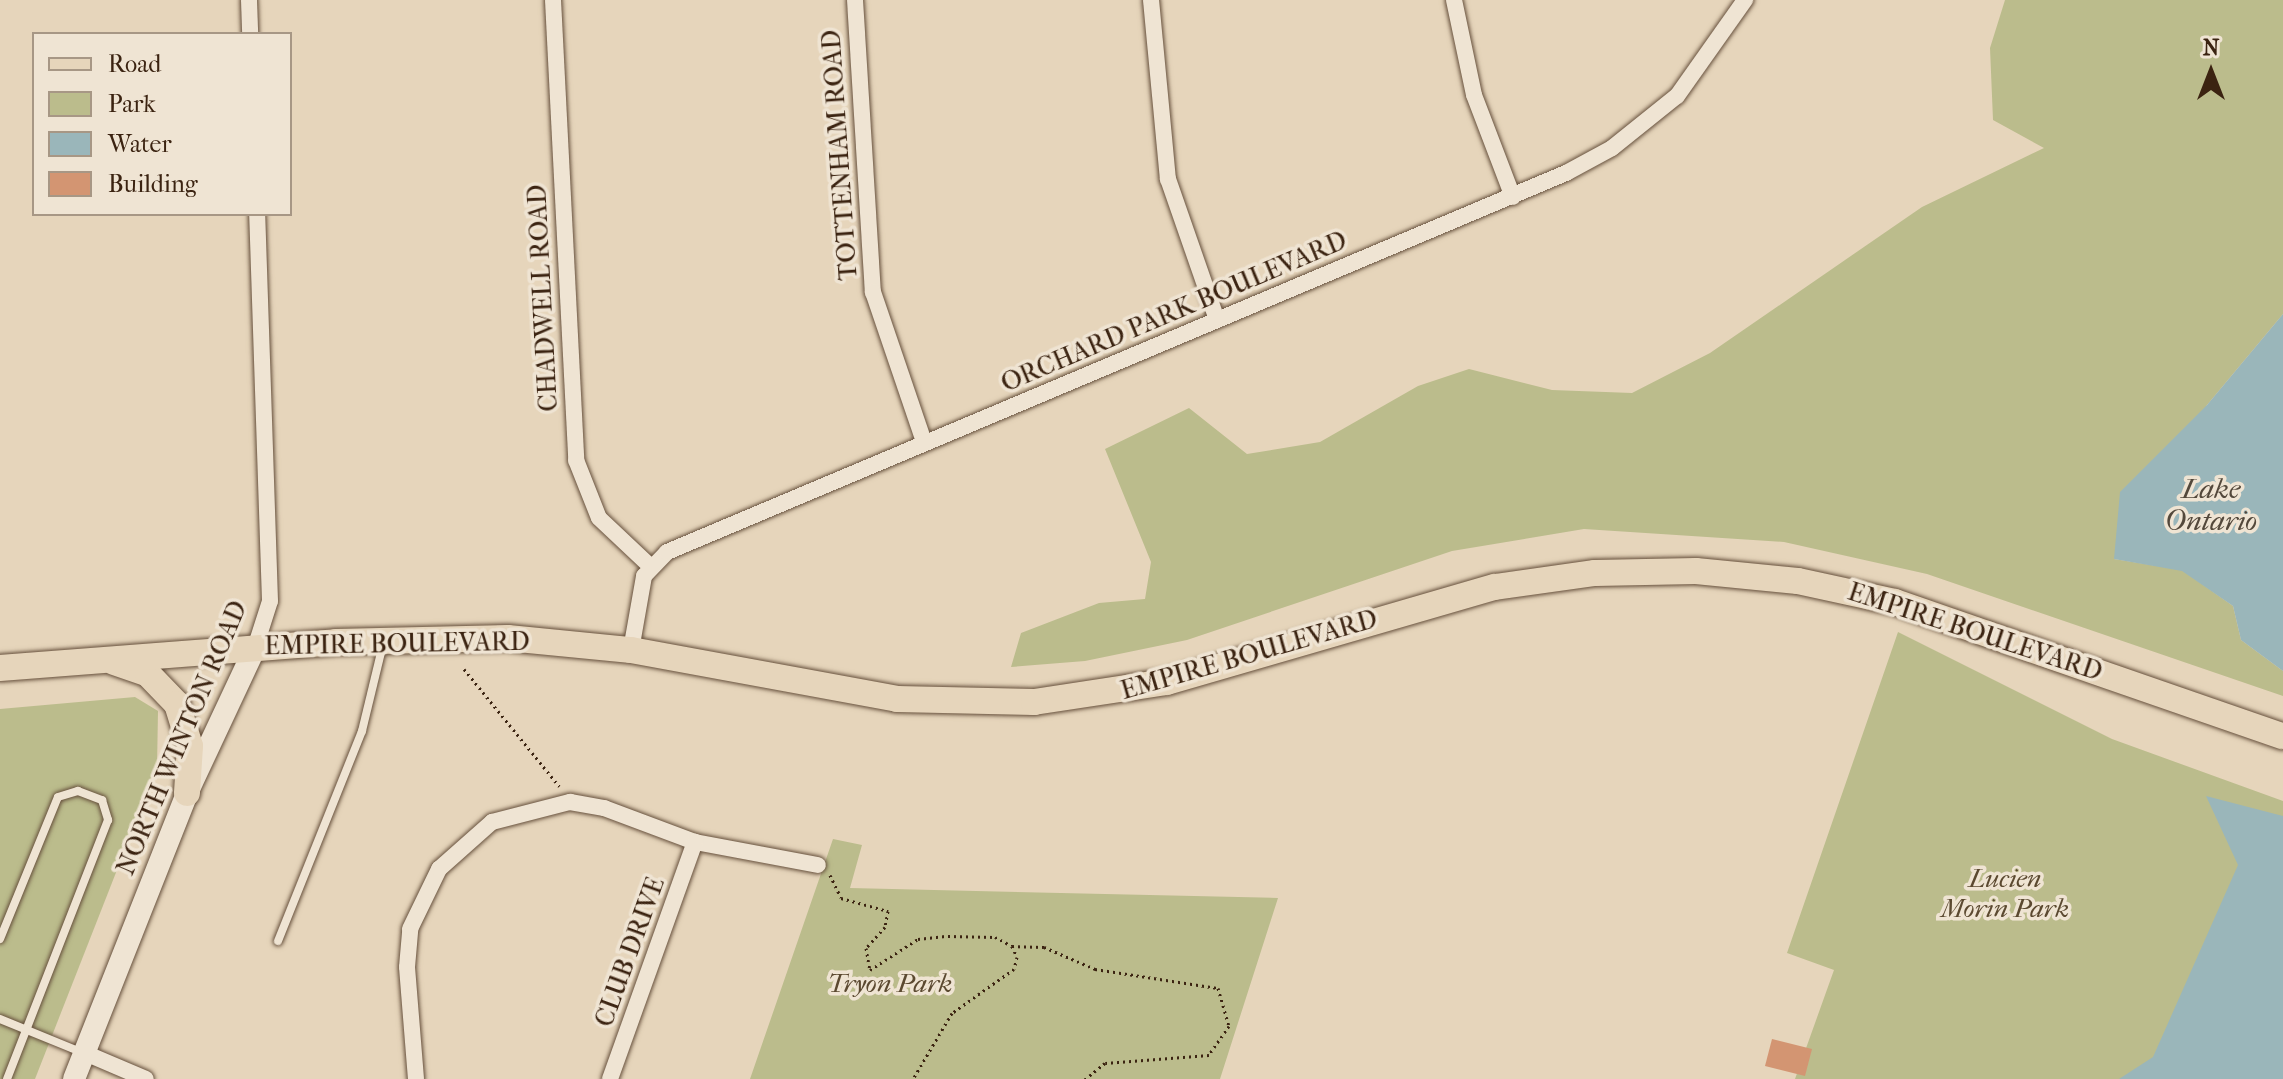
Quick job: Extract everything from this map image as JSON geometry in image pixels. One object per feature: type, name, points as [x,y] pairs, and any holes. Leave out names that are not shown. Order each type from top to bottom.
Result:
[{"type":"main road","name":"EMPIRE BOULEVARD","points":[[0,668],[384,640],[508,638],[631,650],[897,699],[1045,702],[1178,679],[1495,587],[1595,573],[1719,572],[1895,602],[2283,736]]},
{"type":"main road","name":"NORTH WINTON ROAD","points":[[74,1079],[187,793],[255,648]]},
{"type":"main road","points":[[99,660],[139,670],[174,698],[189,737],[187,793]]},
{"type":"street","points":[[249,0],[250,32]]},
{"type":"street","name":"CHADWELL ROAD","points":[[553,0],[576,460],[599,518],[650,566]]},
{"type":"street","name":"TOTTENHAM ROAD","points":[[855,0],[873,292],[924,442]]},
{"type":"street","points":[[1151,0],[1168,179],[1217,320]]},
{"type":"street","points":[[1454,0],[1474,95],[1513,197]]},
{"type":"street","name":"ORCHARD PARK BOULEVARD","points":[[650,566],[673,548],[1513,197],[1642,126],[1705,64],[1745,0]]},
{"type":"street","name":"NORTH WINTON ROAD","points":[[255,648],[270,601],[257,216]]},
{"type":"street","points":[[631,650],[650,566]]},
{"type":"street","points":[[416,1079],[407,967],[420,899],[439,869],[492,822],[570,802],[604,808],[695,842],[818,865]]},
{"type":"street","name":"CLUB DRIVE","points":[[610,1079],[695,842]]},
{"type":"street","points":[[85,1053],[146,1079]]},
{"type":"lane","points":[[278,941],[362,731],[384,640]]},
{"type":"lane","points":[[0,939],[58,797],[78,791],[102,800],[108,820],[7,1079]]},
{"type":"lane","points":[[0,1019],[85,1053]]},
{"type":"path","points":[[464,669],[570,802]]},
{"type":"path","points":[[200,693],[201,683]]},
{"type":"path","points":[[189,694],[213,692]]},
{"type":"path","points":[[818,865],[841,898],[888,911],[885,927],[866,948],[870,970],[918,939],[972,934],[1012,946],[1044,947],[1095,969],[1218,988],[1229,1026],[1209,1055],[1105,1063],[1085,1079]]},
{"type":"path","points":[[913,1079],[952,1013],[1014,969],[1012,946]]},
{"type":"green space","points":[[2005,0],[2283,0],[2283,314],[2207,405],[2114,559],[2182,570],[2233,606],[2241,640],[2283,671],[2283,696],[1927,574],[1784,542],[1584,529],[1452,551],[1187,640],[1085,661],[1011,667],[1021,633],[1099,603],[1145,599],[1151,562],[1105,449],[1189,408],[1247,454],[1320,442],[1418,386],[1469,369],[1552,390],[1632,393],[1710,353],[1922,207],[2044,148],[1993,120],[1990,48]]},
{"type":"green space","name":"Lucien Morin Park","points":[[1898,632],[2112,739],[2283,801],[2283,976],[2250,1079],[1795,1079],[1834,970],[1787,953]]},
{"type":"green space","points":[[135,697],[158,711],[157,768],[35,1079],[0,1079],[0,709]]},
{"type":"green space","name":"Tryon Park","points":[[833,839],[862,845],[850,888],[1278,898],[1220,1079],[750,1079]]},
{"type":"water","name":"Lake Ontario","points":[[2283,314],[2283,671],[2241,640],[2233,606],[2182,571],[2114,559],[2120,492],[2207,405]]},
{"type":"water","points":[[2206,796],[2283,816],[2283,1079],[2119,1079],[2153,1057],[2238,865]]},
{"type":"building","points":[[1772,1039],[1812,1049],[1805,1076],[1765,1066]]}]
